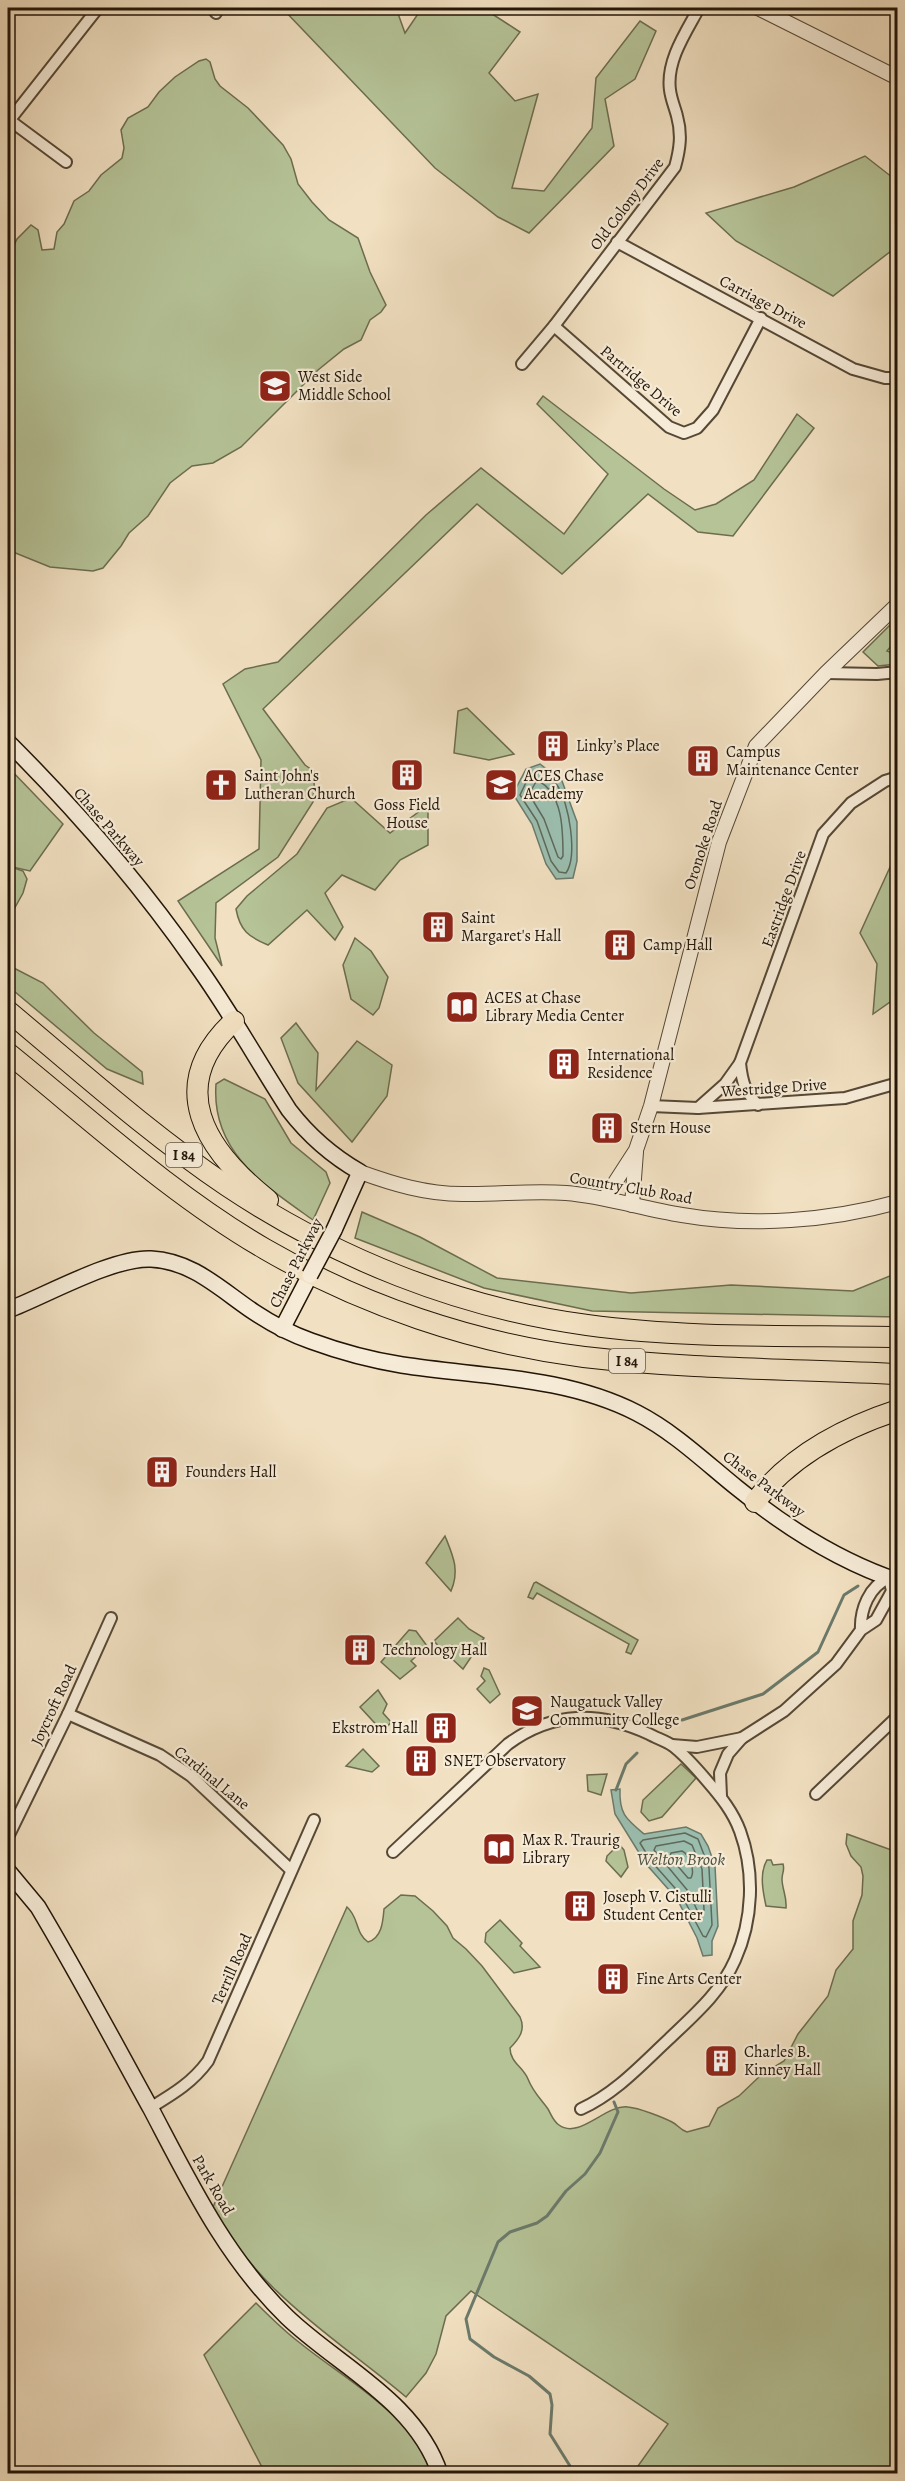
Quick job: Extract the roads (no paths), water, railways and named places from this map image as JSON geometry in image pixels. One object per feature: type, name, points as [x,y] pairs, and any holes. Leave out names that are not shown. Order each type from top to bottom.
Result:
[{"type":"highway","name":"I 84","points":[[8,1011],[167,1142],[226,1185],[314,1238],[416,1282],[483,1304],[586,1325],[656,1331],[897,1337]]},
{"type":"highway","points":[[234,1021],[209,1048],[199,1070],[197,1084],[201,1112],[212,1142],[231,1167],[272,1203],[380,1268]]},
{"type":"highway","name":"I 84","points":[[8,1053],[162,1178],[235,1231],[297,1267],[404,1313],[501,1342],[582,1356],[654,1363],[897,1374]]},
{"type":"highway","points":[[755,1502],[775,1478],[816,1448],[854,1427],[897,1410]]},
{"type":"main road","name":"Chase Parkway","points":[[8,742],[49,784],[138,887],[184,946],[234,1021],[283,1102],[302,1127],[331,1153],[360,1172],[343,1212],[282,1329],[334,1349],[366,1358],[553,1385],[598,1396],[640,1414],[659,1426],[755,1502],[814,1542],[893,1579]]},
{"type":"main road","points":[[8,1310],[114,1265],[134,1260],[152,1259],[179,1264],[203,1275],[282,1329]]},
{"type":"main road","name":"Park Road","points":[[8,1871],[28,1894],[44,1918],[202,2205],[251,2279],[289,2319],[384,2396],[421,2436],[440,2474]]},
{"type":"street","points":[[66,162],[8,120],[98,8]]},
{"type":"street","name":"Old Colony Drive","points":[[522,364],[554,326],[675,167],[681,145],[678,119],[670,89],[672,68],[679,44],[699,8]]},
{"type":"street","points":[[758,8],[897,78]]},
{"type":"street","name":"Carriage Drive","points":[[617,242],[853,369],[885,378],[897,378]]},
{"type":"street","name":"Partridge Drive","points":[[554,326],[669,427],[684,433],[697,428],[712,410],[761,318]]},
{"type":"street","name":"Oronoke Road","points":[[605,1198],[636,1150],[651,1106],[719,842],[756,746],[897,604]]},
{"type":"street","points":[[826,673],[897,672]]},
{"type":"street","name":"Eastridge Drive","points":[[698,1108],[725,1084],[740,1064],[823,834],[851,803],[885,781],[897,777]]},
{"type":"street","points":[[740,1064],[742,1084],[748,1095],[758,1105]]},
{"type":"street","name":"Westridge Drive","points":[[651,1106],[698,1108],[845,1098],[897,1083]]},
{"type":"street","name":"Oronoke Road","points":[[633,1205],[636,1150]]},
{"type":"street","name":"Country Club Road","points":[[360,1172],[395,1184],[432,1192],[461,1194],[552,1192],[605,1198],[698,1217],[759,1220],[819,1218],[897,1202]]},
{"type":"street","points":[[721,1797],[720,1773],[728,1754],[742,1738],[784,1711],[836,1664],[861,1630],[873,1624],[889,1600],[893,1579],[877,1585],[872,1591],[862,1613],[861,1630]]},
{"type":"street","name":"Joycroft Road","points":[[8,1837],[68,1714],[111,1618]]},
{"type":"street","name":"Cardinal Lane","points":[[68,1714],[160,1755],[191,1776],[291,1870]]},
{"type":"street","points":[[816,1794],[897,1716]]},
{"type":"street","points":[[393,1852],[500,1750],[529,1730],[568,1718],[604,1718],[633,1727],[672,1745],[721,1797],[739,1830],[749,1875],[750,1906],[745,1933],[736,1959],[723,1983],[704,2006],[614,2090],[581,2109]]},
{"type":"street","points":[[672,1745],[697,1747],[742,1738]]},
{"type":"street","name":"Terrill Road","points":[[150,2108],[182,2089],[197,2076],[208,2061],[314,1820]]},
{"type":"water","points":[[540,764],[562,781],[577,822],[577,861],[573,878],[556,879],[546,864],[532,824],[513,794],[526,769]]},
{"type":"water","name":"Welton Brook","points":[[620,1789],[622,1810],[644,1834],[686,1827],[701,1834],[708,1846],[715,1866],[718,1926],[712,1941],[712,1955],[703,1956],[697,1938],[677,1899],[646,1864],[615,1814],[611,1790]]},
{"type":"waterway","name":"Welton Brook","points":[[682,1720],[763,1694],[818,1652],[844,1595],[858,1586]]},
{"type":"waterway","name":"Welton Brook","points":[[616,1790],[626,1764],[637,1753]]},
{"type":"waterway","name":"Welton Brook","points":[[575,2474],[550,2434],[552,2405],[550,2394],[529,2376],[494,2357],[470,2339],[466,2319],[498,2242],[510,2232],[537,2223],[547,2216],[566,2191],[585,2174],[600,2153],[618,2112],[614,2102]]},
{"type":"place","name":"West Side Middle School","points":[[275,386]]},
{"type":"place","name":"Linky’s Place","points":[[553,746]]},
{"type":"place","name":"Campus Maintenance Center","points":[[703,761]]},
{"type":"place","name":"Goss Field House","points":[[407,775]]},
{"type":"place","name":"Saint John's Lutheran Church","points":[[221,785]]},
{"type":"place","name":"ACES Chase Academy","points":[[501,785]]},
{"type":"place","name":"Saint Margaret's Hall","points":[[438,927]]},
{"type":"place","name":"Camp Hall","points":[[620,945]]},
{"type":"place","name":"ACES at Chase Library Media Center","points":[[462,1007]]},
{"type":"place","name":"International Residence","points":[[564,1064]]},
{"type":"place","name":"Stern House","points":[[607,1128]]},
{"type":"place","name":"Founders Hall","points":[[162,1472]]},
{"type":"place","name":"Technology Hall","points":[[360,1650]]},
{"type":"place","name":"Naugatuck Valley Community College","points":[[527,1711]]},
{"type":"place","name":"Ekstrom Hall","points":[[441,1728]]},
{"type":"place","name":"SNET Observatory","points":[[421,1761]]},
{"type":"place","name":"Max R. Traurig Library","points":[[499,1849]]},
{"type":"place","name":"Joseph V. Cistulli Student Center","points":[[580,1906]]},
{"type":"place","name":"Fine Arts Center","points":[[613,1979]]},
{"type":"place","name":"Charles B. Kinney Hall","points":[[721,2061]]}]
